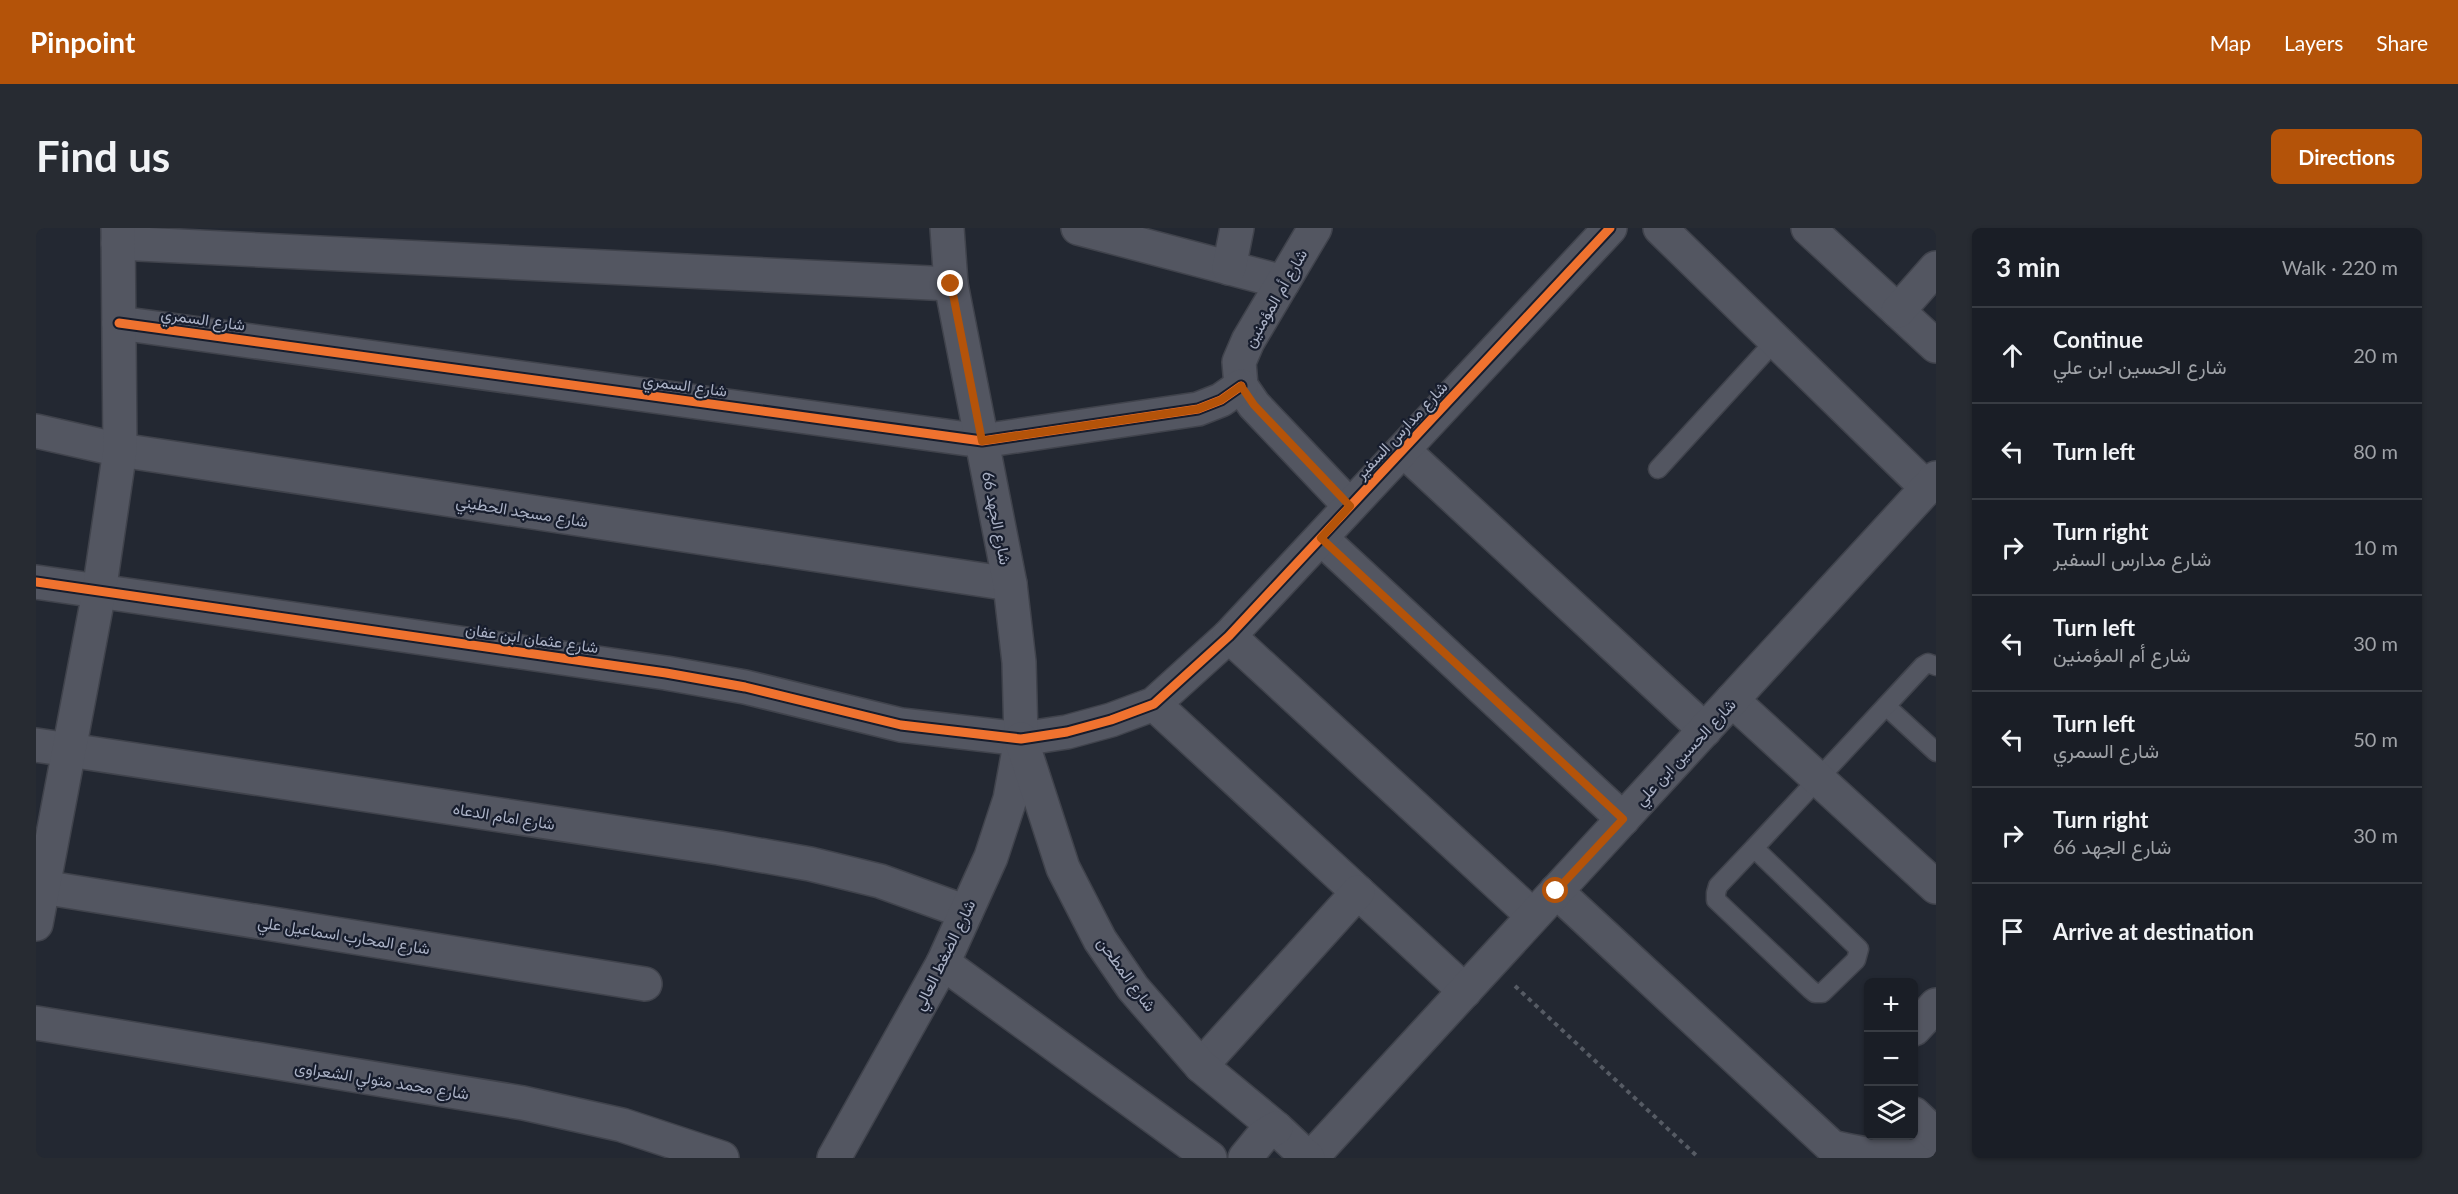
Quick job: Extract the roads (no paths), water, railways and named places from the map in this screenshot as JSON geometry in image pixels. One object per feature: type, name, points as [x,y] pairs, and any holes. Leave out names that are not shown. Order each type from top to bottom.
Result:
[{"type":"street","points":[[1078,228],[1283,282]]},
{"type":"street","points":[[1229,268],[1237,228]]},
{"type":"street","name":"شارع أم المؤمنين","points":[[1241,386],[1239,362],[1248,341],[1315,228]]},
{"type":"street","name":"شارع مدارس السفير","points":[[1021,739],[1089,726],[1154,704],[1229,636],[1610,228]]},
{"type":"street","points":[[1660,228],[1929,494]]},
{"type":"street","points":[[1808,228],[1936,346]]},
{"type":"street","name":"شارع الجهد 66","points":[[944,232],[951,284],[1010,584],[1019,662],[1021,739]]},
{"type":"street","points":[[36,924],[40,886],[99,592],[120,450],[118,235],[951,284]]},
{"type":"street","points":[[1898,311],[1936,268]]},
{"type":"street","name":"شارع السمري","points":[[119,323],[982,441],[1198,409],[1221,400],[1241,386]]},
{"type":"street","points":[[1241,386],[1254,405],[1350,506]]},
{"type":"street","name":"شارع مسجد الحطيني","points":[[36,431],[120,450],[1010,584]]},
{"type":"street","points":[[1403,450],[1705,730]]},
{"type":"street","name":"شارع الحسين ابن علي","points":[[1310,1158],[1732,700],[1929,494]]},
{"type":"street","points":[[1321,538],[1623,819]]},
{"type":"street","name":"شارع عثمان ابن عفان","points":[[36,582],[666,673],[812,702],[901,725],[1021,739]]},
{"type":"street","points":[[1229,636],[1533,916]]},
{"type":"street","points":[[1732,700],[1936,887]]},
{"type":"street","points":[[1154,704],[1465,990]]},
{"type":"street","name":"شارع الضغط العالي","points":[[834,1158],[943,963],[991,856],[1010,799],[1021,739]]},
{"type":"street","name":"شارع المطحن","points":[[1021,739],[1063,868],[1100,940],[1133,988],[1201,1066],[1310,1158]]},
{"type":"street","name":"شارع امام الدعاه","points":[[36,745],[719,848],[798,862],[880,882],[966,912]]},
{"type":"street","name":"شارع المحارب اسماعيل علي","points":[[40,886],[645,984]]},
{"type":"street","points":[[1556,891],[1827,1152],[1869,1157],[1907,1154],[1936,1145]]},
{"type":"street","points":[[1201,1066],[1358,892]]},
{"type":"street","points":[[943,963],[1210,1158]]},
{"type":"street","points":[[1918,1025],[1936,1005]]},
{"type":"street","name":"شارع محمد متولي الشعراوى","points":[[36,1023],[523,1103],[622,1125],[722,1158]]},
{"type":"street","points":[[1918,1118],[1936,1135]]},
{"type":"street","points":[[1245,1158],[1263,1136],[1276,1128]]},
{"type":"lane","points":[[1658,469],[1775,341]]},
{"type":"lane","points":[[1754,848],[1859,949],[1856,960],[1822,993],[1815,993],[1810,989],[1716,900],[1718,886],[1923,666],[1928,663],[1936,666]]},
{"type":"lane","points":[[1886,706],[1936,752]]}]
